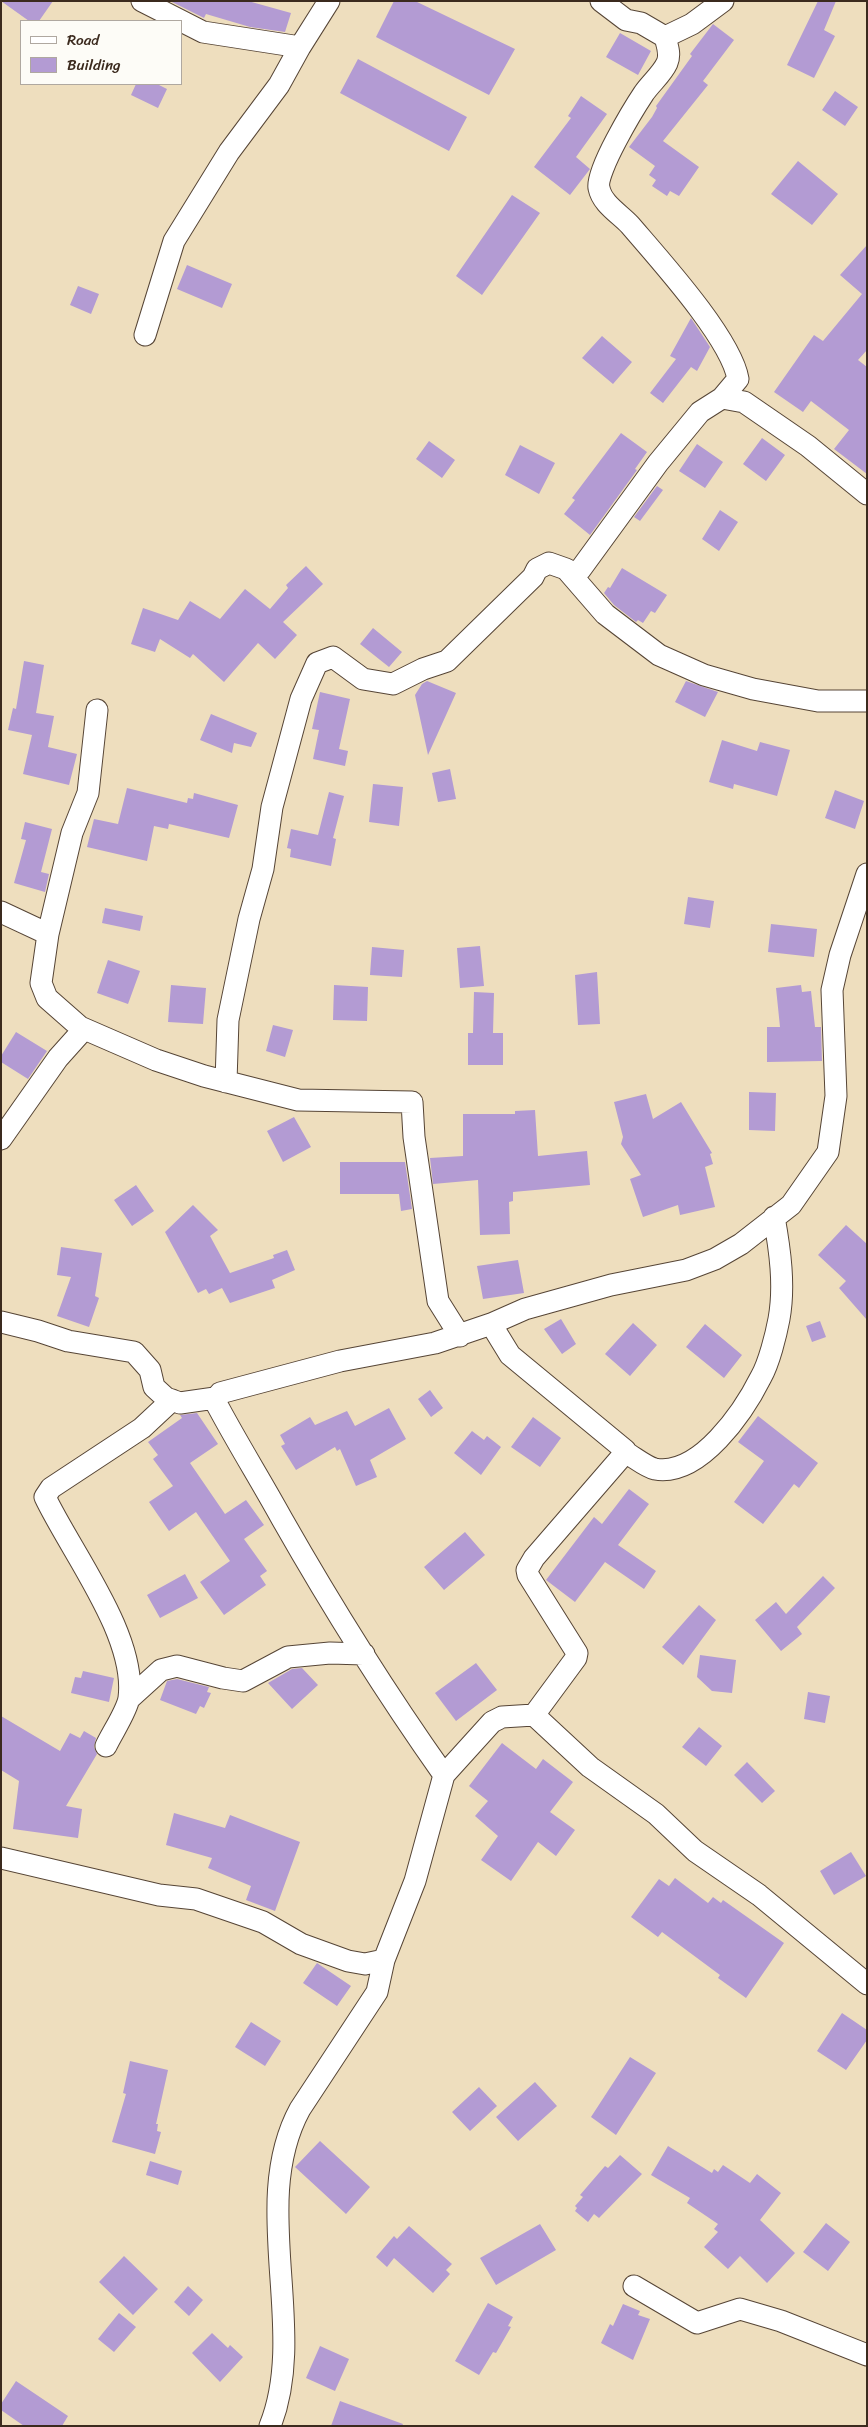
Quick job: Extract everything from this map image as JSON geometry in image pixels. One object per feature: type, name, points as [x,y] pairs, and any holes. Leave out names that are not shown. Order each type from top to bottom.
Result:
[{"type":"street","points":[[142,1],[179,20]]},
{"type":"street","points":[[144,335],[174,241],[229,152],[279,85],[329,1]]},
{"type":"street","points":[[569,572],[580,570],[658,463],[700,412],[722,398],[738,379],[736,366],[723,343],[698,308],[629,224],[606,203],[598,187],[602,170],[621,132],[644,93],[667,62],[669,50],[665,37],[641,23],[626,20],[601,1]]},
{"type":"street","points":[[665,37],[692,24],[722,1]]},
{"type":"street","points":[[182,21],[203,32],[300,47]]},
{"type":"street","points":[[722,398],[744,402],[808,446],[867,494]]},
{"type":"street","points":[[226,1082],[228,1020],[263,869],[272,807],[298,708],[317,663],[333,657],[363,678],[393,684],[423,669],[447,661],[533,577],[537,569],[549,563],[569,572],[613,620],[659,655],[704,675],[753,689],[818,701],[867,701]]},
{"type":"street","points":[[98,710],[88,793],[72,833],[48,934],[40,983],[47,998],[84,1029],[156,1060],[226,1082],[298,1100],[412,1102],[414,1137],[438,1301],[460,1336]]},
{"type":"street","points":[[1,1322],[68,1341],[134,1352],[150,1370],[154,1387],[166,1398],[180,1403],[215,1398],[220,1393],[340,1361],[435,1343],[460,1336],[525,1309],[611,1285],[686,1270],[715,1259],[741,1244],[792,1204],[828,1152],[836,1096],[832,990],[840,955],[867,874]]},
{"type":"street","points":[[1,912],[48,934]]},
{"type":"street","points":[[1,1139],[58,1058],[84,1029]]},
{"type":"street","points":[[491,1324],[510,1355],[624,1448],[626,1452],[655,1469],[680,1466],[697,1458],[723,1436],[762,1376],[779,1319],[781,1277],[779,1244],[774,1217]]},
{"type":"street","points":[[215,1398],[238,1446],[283,1520],[299,1552],[444,1775]]},
{"type":"street","points":[[129,1699],[128,1669],[115,1626],[45,1497],[51,1488],[142,1428],[172,1400]]},
{"type":"street","points":[[534,1715],[576,1658],[577,1653],[528,1575],[527,1570],[534,1558],[626,1452]]},
{"type":"street","points":[[106,1746],[129,1699],[162,1670],[177,1666],[223,1678],[243,1681],[288,1657],[330,1653],[364,1654]]},
{"type":"street","points":[[270,2426],[278,2406],[283,2344],[283,2313],[278,2244],[283,2152],[290,2127],[376,1992],[384,1960],[415,1881],[444,1775],[492,1722],[502,1717],[534,1715],[590,1767],[656,1814],[695,1851],[759,1895],[867,1984]]},
{"type":"street","points":[[1,1858],[159,1895],[196,1899],[263,1922],[301,1944],[348,1961],[365,1964],[384,1960]]},
{"type":"street","points":[[634,2286],[697,2323],[740,2309],[781,2321],[867,2355]]},
{"type":"building","points":[[1,1],[53,1],[40,20],[28,20]]},
{"type":"building","points":[[170,1],[248,1],[291,13],[285,32],[250,27],[206,14],[204,18]]},
{"type":"building","points":[[394,1],[415,1],[515,49],[489,95],[376,37]]},
{"type":"building","points":[[818,1],[836,1],[824,30],[835,36],[814,78],[787,65]]},
{"type":"building","points":[[713,24],[734,40],[703,81],[708,85],[663,141],[699,167],[679,196],[670,191],[667,196],[652,186],[656,180],[649,175],[655,166],[629,147],[652,117],[657,108],[656,106],[692,56],[690,54]]},
{"type":"building","points":[[620,33],[651,51],[638,75],[606,57]]},
{"type":"building","points":[[358,59],[467,117],[449,151],[340,93]]},
{"type":"building","points":[[136,85],[159,85],[167,89],[158,108],[131,95]]},
{"type":"building","points":[[835,91],[858,107],[845,126],[822,110]]},
{"type":"building","points":[[581,96],[607,114],[576,157],[590,169],[570,195],[534,167],[571,118],[568,116]]},
{"type":"building","points":[[798,161],[838,194],[812,225],[771,194]]},
{"type":"building","points":[[512,195],[540,213],[482,295],[456,276]]},
{"type":"building","points":[[867,245],[867,350],[858,360],[867,367],[867,474],[834,449],[849,430],[811,401],[803,412],[774,392],[814,335],[823,341],[862,294],[840,275]]},
{"type":"building","points":[[187,265],[232,284],[222,308],[177,289]]},
{"type":"building","points":[[78,286],[99,294],[91,314],[70,305]]},
{"type":"building","points":[[691,318],[710,347],[697,371],[691,367],[663,403],[650,393],[676,359],[670,356]]},
{"type":"building","points":[[602,336],[632,362],[613,384],[582,358]]},
{"type":"building","points":[[621,433],[647,452],[635,469],[637,470],[590,535],[564,514],[575,500],[572,498]]},
{"type":"building","points":[[762,438],[785,455],[766,481],[743,464]]},
{"type":"building","points":[[429,441],[455,460],[442,478],[416,459]]},
{"type":"building","points":[[697,444],[723,462],[705,488],[679,471]]},
{"type":"building","points":[[520,445],[555,463],[539,494],[505,475]]},
{"type":"building","points":[[657,486],[663,490],[640,521],[634,517]]},
{"type":"building","points":[[720,510],[738,522],[719,551],[702,539]]},
{"type":"building","points":[[306,566],[323,584],[283,622],[297,635],[275,659],[258,643],[224,682],[193,654],[190,658],[160,639],[155,652],[131,644],[143,608],[178,620],[190,601],[220,619],[245,589],[270,609],[288,588],[286,585]]},
{"type":"building","points":[[622,568],[667,595],[655,613],[651,611],[643,623],[638,620],[636,622],[614,605],[604,593],[608,587],[610,588]]},
{"type":"building","points":[[373,628],[402,652],[389,667],[360,644]]},
{"type":"building","points":[[24,661],[44,665],[36,713],[54,716],[48,747],[77,754],[69,785],[23,774],[32,735],[8,730],[13,708],[16,709]]},
{"type":"building","points":[[427,681],[456,693],[428,755],[415,695],[422,684]]},
{"type":"building","points":[[686,681],[718,692],[705,717],[675,702]]},
{"type":"building","points":[[320,692],[350,699],[339,749],[348,751],[345,766],[313,759],[319,730],[312,729]]},
{"type":"building","points":[[211,714],[257,733],[251,747],[234,743],[232,753],[200,740]]},
{"type":"building","points":[[722,740],[757,751],[760,742],[790,750],[777,796],[734,784],[733,789],[709,782]]},
{"type":"building","points":[[450,769],[456,799],[438,802],[432,773]]},
{"type":"building","points":[[373,784],[403,787],[399,826],[369,822]]},
{"type":"building","points":[[127,788],[187,803],[188,798],[193,799],[194,793],[238,805],[229,838],[169,824],[168,829],[154,826],[147,861],[87,847],[94,819],[118,824]]},
{"type":"building","points":[[835,790],[864,801],[855,829],[825,818]]},
{"type":"building","points":[[329,792],[344,796],[333,838],[336,839],[331,866],[290,857],[291,849],[287,848],[291,829],[318,835]]},
{"type":"building","points":[[25,822],[52,829],[41,872],[49,874],[45,892],[14,883],[26,840],[21,839]]},
{"type":"building","points":[[688,897],[714,901],[710,928],[684,924]]},
{"type":"building","points":[[105,908],[143,916],[140,931],[102,923]]},
{"type":"building","points":[[771,924],[817,929],[814,957],[768,952]]},
{"type":"building","points":[[480,946],[484,986],[460,988],[457,948]]},
{"type":"building","points":[[372,947],[404,950],[402,977],[370,975]]},
{"type":"building","points":[[108,960],[140,971],[128,1004],[97,993]]},
{"type":"building","points":[[597,972],[600,1024],[578,1025],[575,975]]},
{"type":"building","points":[[171,985],[206,988],[203,1024],[168,1022]]},
{"type":"building","points":[[334,985],[368,987],[367,1021],[333,1020]]},
{"type":"building","points":[[801,985],[802,992],[811,991],[815,1027],[821,1027],[822,1061],[767,1062],[767,1027],[780,1027],[776,988]]},
{"type":"building","points":[[474,992],[494,993],[493,1033],[503,1033],[503,1065],[468,1065],[468,1033],[473,1033]]},
{"type":"building","points":[[273,1025],[293,1030],[285,1057],[266,1051]]},
{"type":"building","points":[[16,1032],[47,1051],[28,1079],[1,1062],[1,1056]]},
{"type":"building","points":[[749,1092],[776,1093],[775,1131],[749,1130]]},
{"type":"building","points":[[646,1094],[653,1119],[681,1102],[712,1153],[710,1154],[713,1164],[705,1167],[715,1207],[680,1215],[678,1205],[643,1217],[630,1179],[641,1175],[621,1144],[623,1137],[614,1102]]},
{"type":"building","points":[[535,1110],[538,1156],[587,1151],[590,1185],[513,1192],[513,1201],[509,1202],[510,1234],[480,1235],[478,1180],[433,1184],[430,1158],[463,1156],[463,1114],[515,1114],[515,1111]]},
{"type":"building","points":[[294,1117],[311,1147],[283,1162],[267,1131]]},
{"type":"building","points":[[340,1162],[405,1162],[412,1209],[401,1211],[399,1194],[340,1194]]},
{"type":"building","points":[[136,1185],[154,1211],[132,1226],[114,1200]]},
{"type":"building","points":[[193,1205],[218,1230],[210,1236],[230,1273],[274,1258],[273,1255],[287,1250],[295,1270],[272,1280],[275,1288],[230,1303],[222,1288],[209,1294],[206,1289],[198,1293],[165,1232]]},
{"type":"building","points":[[846,1225],[867,1244],[867,1320],[839,1288],[846,1281],[818,1255]]},
{"type":"building","points":[[61,1247],[102,1253],[95,1296],[99,1298],[89,1327],[57,1316],[71,1277],[57,1275]]},
{"type":"building","points":[[518,1260],[524,1293],[483,1299],[477,1266]]},
{"type":"building","points":[[561,1319],[576,1344],[562,1354],[544,1329]]},
{"type":"building","points":[[820,1321],[826,1337],[812,1342],[806,1326]]},
{"type":"building","points":[[633,1323],[657,1345],[630,1376],[605,1354]]},
{"type":"building","points":[[705,1324],[742,1355],[724,1378],[686,1347]]},
{"type":"building","points":[[430,1390],[443,1408],[431,1417],[418,1399]]},
{"type":"building","points":[[389,1408],[406,1439],[370,1460],[377,1477],[356,1486],[340,1449],[337,1451],[335,1447],[296,1470],[281,1446],[285,1444],[280,1435],[310,1417],[315,1425],[347,1411],[355,1426]]},
{"type":"building","points":[[197,1413],[218,1444],[190,1463],[225,1514],[246,1500],[264,1525],[244,1539],[267,1571],[260,1576],[266,1585],[224,1615],[200,1582],[230,1561],[196,1512],[169,1531],[149,1502],[173,1486],[153,1459],[158,1455],[148,1442],[182,1418],[180,1415]]},
{"type":"building","points":[[758,1416],[818,1463],[799,1488],[794,1484],[763,1524],[734,1502],[764,1461],[738,1442]]},
{"type":"building","points":[[533,1417],[561,1438],[540,1467],[511,1447]]},
{"type":"building","points":[[472,1431],[484,1440],[487,1436],[501,1447],[481,1475],[454,1453]]},
{"type":"building","points":[[629,1489],[649,1504],[618,1545],[656,1571],[644,1589],[605,1562],[575,1602],[546,1580],[594,1517],[602,1524]]},
{"type":"building","points":[[465,1532],[485,1555],[444,1590],[424,1567]]},
{"type":"building","points":[[185,1574],[198,1598],[160,1618],[147,1595]]},
{"type":"building","points":[[823,1576],[835,1588],[797,1627],[802,1634],[781,1651],[755,1620],[776,1602],[786,1614]]},
{"type":"building","points":[[699,1605],[716,1620],[683,1665],[662,1647]]},
{"type":"building","points":[[700,1655],[736,1660],[732,1693],[712,1691],[697,1677]]},
{"type":"building","points":[[476,1663],[497,1690],[456,1721],[435,1693]]},
{"type":"building","points":[[302,1668],[318,1685],[292,1709],[268,1683],[292,1669]]},
{"type":"building","points":[[83,1671],[114,1678],[109,1702],[71,1693],[75,1677],[81,1678]]},
{"type":"building","points":[[177,1679],[209,1687],[207,1692],[211,1693],[204,1708],[200,1706],[196,1714],[160,1700],[167,1681]]},
{"type":"building","points":[[808,1692],[830,1696],[825,1723],[804,1719]]},
{"type":"building","points":[[1,1716],[60,1751],[70,1733],[80,1738],[84,1731],[96,1738],[94,1747],[97,1754],[66,1806],[82,1809],[78,1838],[13,1829],[19,1781],[1,1770]]},
{"type":"building","points":[[699,1727],[722,1746],[706,1766],[682,1747]]},
{"type":"building","points":[[502,1743],[536,1769],[543,1759],[573,1782],[550,1812],[575,1830],[556,1856],[538,1842],[511,1881],[481,1860],[498,1836],[475,1816],[488,1801],[469,1786]]},
{"type":"building","points":[[747,1762],[775,1791],[762,1803],[734,1775]]},
{"type":"building","points":[[174,1813],[225,1828],[230,1815],[300,1842],[275,1911],[246,1900],[251,1886],[208,1868],[212,1858],[166,1845]]},
{"type":"building","points":[[851,1852],[866,1876],[834,1895],[820,1871]]},
{"type":"building","points":[[675,1878],[708,1903],[713,1897],[721,1903],[723,1900],[784,1943],[746,1998],[718,1978],[720,1975],[662,1932],[658,1937],[631,1917],[659,1879],[669,1886]]},
{"type":"building","points":[[317,1963],[351,1986],[337,2006],[303,1983]]},
{"type":"building","points":[[842,2013],[867,2030],[867,2040],[846,2070],[817,2051]]},
{"type":"building","points":[[251,2022],[281,2041],[265,2066],[235,2047]]},
{"type":"building","points":[[630,2057],[656,2073],[616,2135],[591,2117]]},
{"type":"building","points":[[130,2061],[168,2070],[156,2124],[158,2124],[157,2131],[161,2132],[155,2154],[112,2142],[126,2094],[123,2093]]},
{"type":"building","points":[[535,2082],[557,2106],[518,2141],[496,2117]]},
{"type":"building","points":[[479,2087],[497,2106],[470,2131],[452,2112]]},
{"type":"building","points":[[320,2141],[370,2187],[346,2214],[295,2167]]},
{"type":"building","points":[[668,2146],[712,2173],[714,2169],[718,2172],[723,2165],[750,2183],[757,2174],[781,2193],[760,2220],[795,2253],[767,2283],[740,2256],[728,2269],[704,2247],[718,2232],[714,2229],[718,2224],[687,2203],[690,2198],[651,2175]]},
{"type":"building","points":[[620,2155],[642,2174],[599,2218],[594,2214],[588,2222],[575,2211],[577,2208],[575,2206],[583,2197],[580,2195],[605,2166],[608,2168]]},
{"type":"building","points":[[150,2161],[182,2171],[178,2185],[146,2175]]},
{"type":"building","points":[[826,2223],[850,2242],[828,2271],[803,2252]]},
{"type":"building","points":[[540,2224],[556,2250],[496,2285],[480,2258]]},
{"type":"building","points":[[409,2226],[452,2264],[446,2270],[450,2274],[433,2293],[394,2258],[387,2267],[376,2257],[394,2236],[397,2239]]},
{"type":"building","points":[[124,2256],[158,2289],[133,2315],[99,2282]]},
{"type":"building","points":[[188,2286],[203,2300],[189,2316],[174,2302]]},
{"type":"building","points":[[488,2303],[513,2317],[508,2326],[511,2327],[496,2353],[493,2352],[479,2375],[455,2361]]},
{"type":"building","points":[[623,2304],[640,2311],[638,2315],[650,2319],[633,2360],[601,2343],[610,2324],[613,2326]]},
{"type":"building","points":[[119,2313],[136,2327],[114,2352],[98,2339]]},
{"type":"building","points":[[212,2333],[228,2348],[230,2345],[243,2357],[220,2382],[192,2353]]},
{"type":"building","points":[[320,2346],[349,2359],[335,2391],[306,2378]]},
{"type":"building","points":[[16,2381],[68,2416],[62,2426],[24,2426],[1,2410],[1,2404]]},
{"type":"building","points":[[340,2401],[403,2424],[402,2426],[331,2426]]}]
